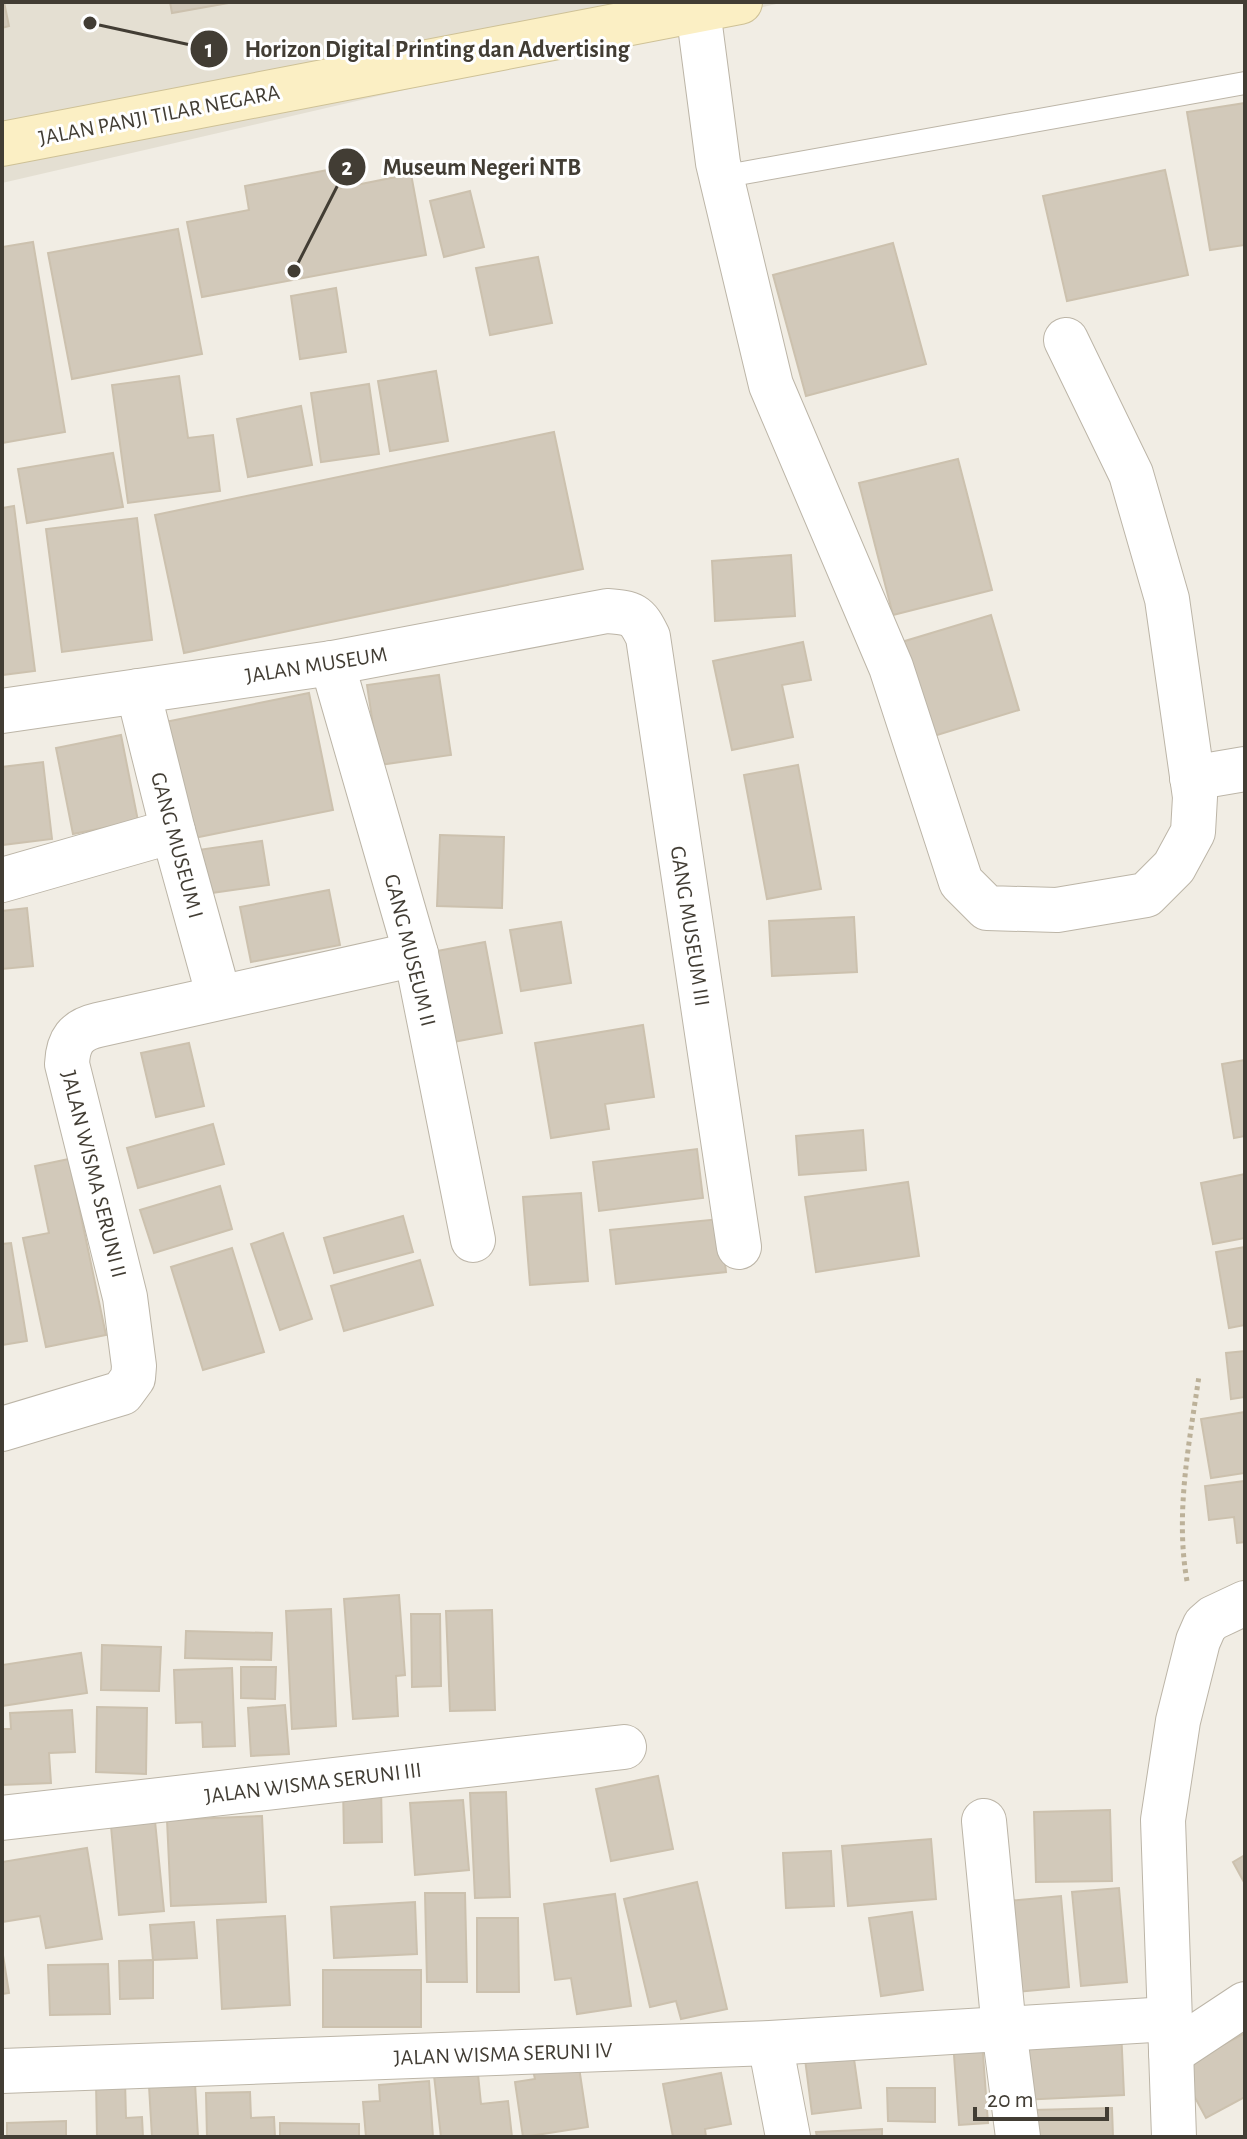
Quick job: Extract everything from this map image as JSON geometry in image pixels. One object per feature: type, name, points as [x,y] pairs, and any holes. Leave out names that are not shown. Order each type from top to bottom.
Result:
[{"type":"main road","name":"JALAN PANJI TILAR NEGARA","points":[[2,144],[648,11],[719,6]]},
{"type":"street","points":[[719,6],[721,177],[771,385],[891,667],[961,882],[987,908],[1057,910],[1146,895],[1174,867],[1193,832],[1195,797],[1167,599],[1131,474],[1066,340]]},
{"type":"street","name":"JALAN MUSEUM","points":[[2,711],[332,663],[607,611],[629,613]]},
{"type":"street","name":"GANG MUSEUM III","points":[[629,613],[639,620],[648,637],[739,1247]]},
{"type":"street","name":"GANG MUSEUM II","points":[[332,663],[416,954],[473,1240]]},
{"type":"street","name":"GANG MUSEUM I","points":[[138,691],[219,997]]},
{"type":"street","points":[[1192,778],[1245,769]]},
{"type":"street","points":[[2,880],[173,831]]},
{"type":"street","name":"JALAN WISMA SERUNI II","points":[[2,1429],[122,1393],[133,1378],[125,1297],[67,1064],[68,1045],[85,1028],[416,954]]},
{"type":"street","points":[[1174,2137],[1163,1820],[1178,1721],[1198,1641],[1205,1625],[1213,1618],[1245,1603]]},
{"type":"street","name":"JALAN WISMA SERUNI III","points":[[2,1818],[624,1747]]},
{"type":"street","points":[[984,1821],[1018,2137]]},
{"type":"street","points":[[1170,2036],[1245,2004]]},
{"type":"street","name":"JALAN WISMA SERUNI IV","points":[[2,2071],[770,2043],[1004,2029],[1170,2036]]},
{"type":"street","points":[[770,2043],[788,2137]]},
{"type":"lane","points":[[721,177],[1245,83]]},
{"type":"path","points":[[1198,1641],[1182,1554],[1185,1466],[1199,1376]]},
{"type":"shaded area","points":[[2,2],[785,2],[2,183]]},
{"type":"building","points":[[2,2],[9,26],[2,28]]},
{"type":"building","points":[[170,2],[234,2],[172,13]]},
{"type":"building","points":[[1245,103],[1245,245],[1210,250],[1187,112]]},
{"type":"building","points":[[338,168],[341,188],[411,174],[426,255],[202,297],[187,222],[249,210],[245,186]]},
{"type":"building","points":[[1165,170],[1188,275],[1067,301],[1043,196]]},
{"type":"building","points":[[470,191],[484,247],[444,257],[430,201]]},
{"type":"building","points":[[178,229],[202,354],[72,379],[48,253]]},
{"type":"building","points":[[33,242],[65,432],[2,443],[2,247]]},
{"type":"building","points":[[893,243],[926,364],[806,396],[773,275]]},
{"type":"building","points":[[538,257],[552,323],[490,335],[476,268]]},
{"type":"building","points":[[336,288],[346,352],[300,359],[291,296]]},
{"type":"building","points":[[436,371],[448,441],[390,451],[378,381]]},
{"type":"building","points":[[179,376],[188,438],[213,435],[220,491],[128,503],[112,385]]},
{"type":"building","points":[[369,384],[379,454],[321,462],[311,393]]},
{"type":"building","points":[[301,406],[312,465],[248,477],[237,419]]},
{"type":"building","points":[[554,432],[583,569],[184,653],[155,515]]},
{"type":"building","points":[[113,453],[123,507],[27,523],[18,469]]},
{"type":"building","points":[[958,459],[992,590],[893,615],[859,483]]},
{"type":"building","points":[[14,506],[35,671],[2,675],[2,508]]},
{"type":"building","points":[[137,518],[152,640],[62,652],[46,529]]},
{"type":"building","points":[[791,555],[795,616],[715,621],[712,561]]},
{"type":"building","points":[[991,615],[1019,710],[924,739],[895,644]]},
{"type":"building","points":[[803,642],[811,680],[782,685],[793,737],[732,750],[713,661]]},
{"type":"building","points":[[439,675],[451,755],[379,765],[367,685]]},
{"type":"building","points":[[309,693],[333,810],[189,839],[165,722]]},
{"type":"building","points":[[121,735],[138,821],[73,834],[56,748]]},
{"type":"building","points":[[43,762],[52,839],[2,845],[2,767]]},
{"type":"building","points":[[798,765],[821,889],[767,899],[744,775]]},
{"type":"building","points":[[440,835],[504,837],[502,908],[437,906]]},
{"type":"building","points":[[262,841],[269,885],[204,894],[198,850]]},
{"type":"building","points":[[329,890],[340,945],[251,962],[240,907]]},
{"type":"building","points":[[27,908],[33,966],[2,969],[2,911]]},
{"type":"building","points":[[854,917],[857,972],[772,976],[769,921]]},
{"type":"building","points":[[561,922],[571,983],[521,991],[510,930]]},
{"type":"building","points":[[485,942],[502,1033],[453,1042],[437,951]]},
{"type":"building","points":[[643,1025],[654,1097],[605,1104],[609,1129],[551,1138],[535,1043]]},
{"type":"building","points":[[189,1043],[204,1106],[156,1117],[141,1053]]},
{"type":"building","points":[[1245,1060],[1245,1136],[1234,1138],[1222,1064]]},
{"type":"building","points":[[213,1124],[224,1164],[138,1188],[127,1148]]},
{"type":"building","points":[[863,1130],[866,1170],[799,1175],[796,1136]]},
{"type":"building","points":[[697,1149],[703,1198],[599,1211],[593,1162]]},
{"type":"building","points":[[69,1159],[106,1335],[46,1347],[23,1238],[49,1233],[35,1166]]},
{"type":"building","points":[[1245,1174],[1245,1238],[1213,1244],[1201,1183]]},
{"type":"building","points":[[908,1182],[919,1256],[816,1272],[805,1197]]},
{"type":"building","points":[[220,1186],[232,1229],[154,1253],[140,1210]]},
{"type":"building","points":[[581,1193],[588,1281],[530,1285],[523,1197]]},
{"type":"building","points":[[403,1216],[413,1252],[334,1273],[324,1238]]},
{"type":"building","points":[[720,1219],[726,1272],[616,1284],[610,1230]]},
{"type":"building","points":[[283,1233],[312,1319],[280,1330],[251,1244]]},
{"type":"building","points":[[11,1243],[27,1341],[2,1345],[2,1244]]},
{"type":"building","points":[[1245,1247],[1245,1325],[1229,1328],[1216,1252]]},
{"type":"building","points":[[232,1248],[264,1352],[203,1370],[171,1267]]},
{"type":"building","points":[[420,1260],[433,1305],[344,1331],[331,1286]]},
{"type":"building","points":[[1245,1351],[1245,1397],[1231,1399],[1226,1353]]},
{"type":"building","points":[[1245,1412],[1245,1473],[1211,1478],[1201,1419]]},
{"type":"building","points":[[1245,1481],[1245,1542],[1237,1543],[1234,1517],[1209,1520],[1205,1486]]},
{"type":"building","points":[[399,1595],[405,1675],[396,1676],[398,1716],[353,1719],[344,1599]]},
{"type":"building","points":[[331,1609],[336,1726],[292,1729],[286,1611]]},
{"type":"building","points":[[492,1610],[495,1710],[450,1711],[446,1611]]},
{"type":"building","points":[[411,1614],[440,1614],[441,1686],[412,1687]]},
{"type":"building","points":[[186,1631],[272,1633],[271,1660],[185,1658]]},
{"type":"building","points":[[102,1645],[161,1647],[159,1691],[101,1690]]},
{"type":"building","points":[[81,1653],[87,1693],[2,1706],[2,1665]]},
{"type":"building","points":[[241,1667],[276,1667],[275,1699],[241,1698]]},
{"type":"building","points":[[232,1668],[235,1746],[203,1747],[202,1722],[176,1723],[174,1670]]},
{"type":"building","points":[[285,1705],[289,1754],[251,1756],[248,1708]]},
{"type":"building","points":[[97,1707],[147,1708],[146,1774],[96,1772]]},
{"type":"building","points":[[72,1710],[75,1752],[49,1753],[51,1783],[2,1785],[2,1729],[11,1729],[10,1713]]},
{"type":"building","points":[[658,1776],[673,1849],[611,1861],[596,1789]]},
{"type":"building","points":[[343,1784],[381,1784],[382,1842],[344,1843]]},
{"type":"building","points":[[506,1792],[510,1897],[475,1898],[470,1793]]},
{"type":"building","points":[[463,1800],[469,1870],[415,1875],[410,1803]]},
{"type":"building","points":[[1110,1810],[1112,1881],[1036,1882],[1034,1812]]},
{"type":"building","points":[[154,1811],[164,1911],[119,1915],[110,1815]]},
{"type":"building","points":[[262,1816],[266,1902],[171,1906],[167,1820]]},
{"type":"building","points":[[931,1839],[936,1899],[848,1906],[842,1846]]},
{"type":"building","points":[[87,1848],[102,1939],[46,1948],[40,1916],[2,1922],[2,1862]]},
{"type":"building","points":[[831,1851],[834,1906],[786,1908],[783,1853]]},
{"type":"building","points":[[1245,1855],[1245,1884],[1233,1862]]},
{"type":"building","points":[[697,1882],[727,2009],[681,2019],[676,2001],[650,2007],[624,1899]]},
{"type":"building","points":[[1119,1888],[1127,1982],[1081,1986],[1072,1892]]},
{"type":"building","points":[[425,1893],[465,1893],[467,1982],[427,1982]]},
{"type":"building","points":[[615,1894],[631,2006],[577,2014],[571,1978],[555,1980],[544,1904]]},
{"type":"building","points":[[1061,1896],[1069,1987],[1005,1993],[996,1902]]},
{"type":"building","points":[[415,1902],[417,1954],[334,1958],[331,1907]]},
{"type":"building","points":[[912,1912],[923,1990],[881,1996],[869,1918]]},
{"type":"building","points":[[285,1916],[290,2005],[222,2009],[217,1920]]},
{"type":"building","points":[[477,1918],[518,1918],[519,1992],[477,1992]]},
{"type":"building","points":[[194,1922],[197,1958],[153,1960],[150,1925]]},
{"type":"building","points":[[2,1949],[9,1993],[2,1994]]},
{"type":"building","points":[[153,1960],[153,1998],[120,1999],[119,1961]]},
{"type":"building","points":[[108,1964],[110,2014],[50,2015],[48,1965]]},
{"type":"building","points":[[323,1970],[421,1970],[421,2027],[323,2027]]},
{"type":"building","points":[[1121,2029],[1124,2095],[1021,2100],[1018,2033]]},
{"type":"building","points":[[1245,2033],[1245,2097],[1206,2118],[1179,2068]]},
{"type":"building","points":[[982,2040],[988,2123],[959,2125],[953,2041]]},
{"type":"building","points":[[853,2052],[861,2108],[812,2114],[805,2059]]},
{"type":"building","points":[[476,2054],[481,2104],[508,2101],[512,2137],[441,2137],[432,2058]]},
{"type":"building","points":[[577,2054],[588,2127],[523,2137],[515,2082],[535,2079],[531,2061]]},
{"type":"building","points":[[721,2073],[731,2124],[705,2129],[706,2137],[673,2137],[663,2084]]},
{"type":"building","points":[[125,2081],[126,2118],[142,2117],[143,2137],[97,2137],[96,2082]]},
{"type":"building","points":[[429,2081],[433,2137],[366,2137],[363,2102],[380,2101],[379,2085]]},
{"type":"building","points":[[195,2083],[198,2137],[152,2137],[149,2086]]},
{"type":"building","points":[[887,2088],[935,2088],[935,2122],[888,2121]]},
{"type":"building","points":[[250,2092],[251,2118],[274,2117],[275,2137],[207,2137],[206,2093]]},
{"type":"building","points":[[1112,2108],[1113,2137],[1034,2137],[1033,2110]]},
{"type":"building","points":[[66,2121],[66,2137],[7,2137],[7,2123]]},
{"type":"building","points":[[280,2123],[359,2124],[359,2137],[280,2137]]},
{"type":"building","points":[[882,2129],[882,2137],[817,2137],[816,2132]]},
{"type":"place","name":"Horizon Digital Printing dan Advertising","points":[[90,23]]},
{"type":"place","name":"Museum Negeri NTB","points":[[294,271]]}]
